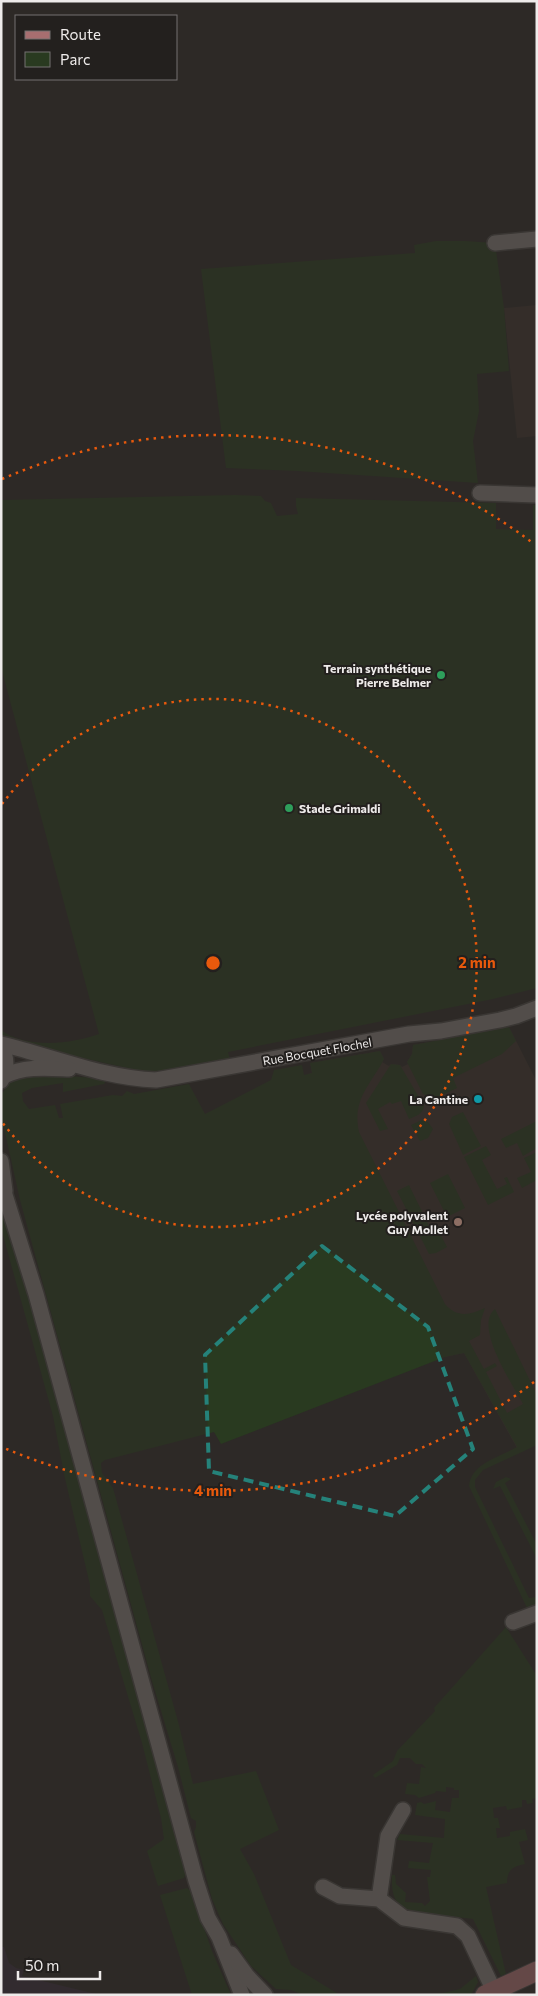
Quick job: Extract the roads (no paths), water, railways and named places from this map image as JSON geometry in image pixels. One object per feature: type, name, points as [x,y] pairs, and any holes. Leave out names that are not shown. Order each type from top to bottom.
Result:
[{"type":"main road","points":[[495,1994],[537,1971]]},
{"type":"main road","points":[[495,1994],[537,1980]]},
{"type":"street","points":[[495,243],[537,239]]},
{"type":"street","points":[[480,493],[537,495]]},
{"type":"street","name":"Rue Bocquet Flochel","points":[[1,1044],[95,1070],[145,1079],[165,1078],[409,1034],[441,1031],[500,1020],[537,1008]]},
{"type":"street","points":[[1,1044],[5,1054],[6,1065],[3,1078]]},
{"type":"street","name":"Rue Bocquet Flochel","points":[[3,1078],[17,1070],[38,1068],[95,1070]]},
{"type":"street","points":[[1,1161],[3,1186],[36,1294],[196,1881],[208,1918],[219,1937],[247,1976],[265,1995]]},
{"type":"street","points":[[513,1622],[537,1613]]},
{"type":"street","points":[[379,1899],[388,1836],[403,1810]]},
{"type":"street","points":[[323,1887],[340,1896],[379,1899],[404,1918],[456,1926],[468,1936],[495,1994]]},
{"type":"street","points":[[219,1937],[242,1995]]},
{"type":"place","name":"Terrain synthétique Pierre Belmer","points":[[441,675]]},
{"type":"place","name":"Stade Grimaldi","points":[[289,808]]},
{"type":"place","name":"La Cantine","points":[[478,1099]]},
{"type":"place","name":"Lycée polyvalent Guy Mollet","points":[[458,1222]]}]
